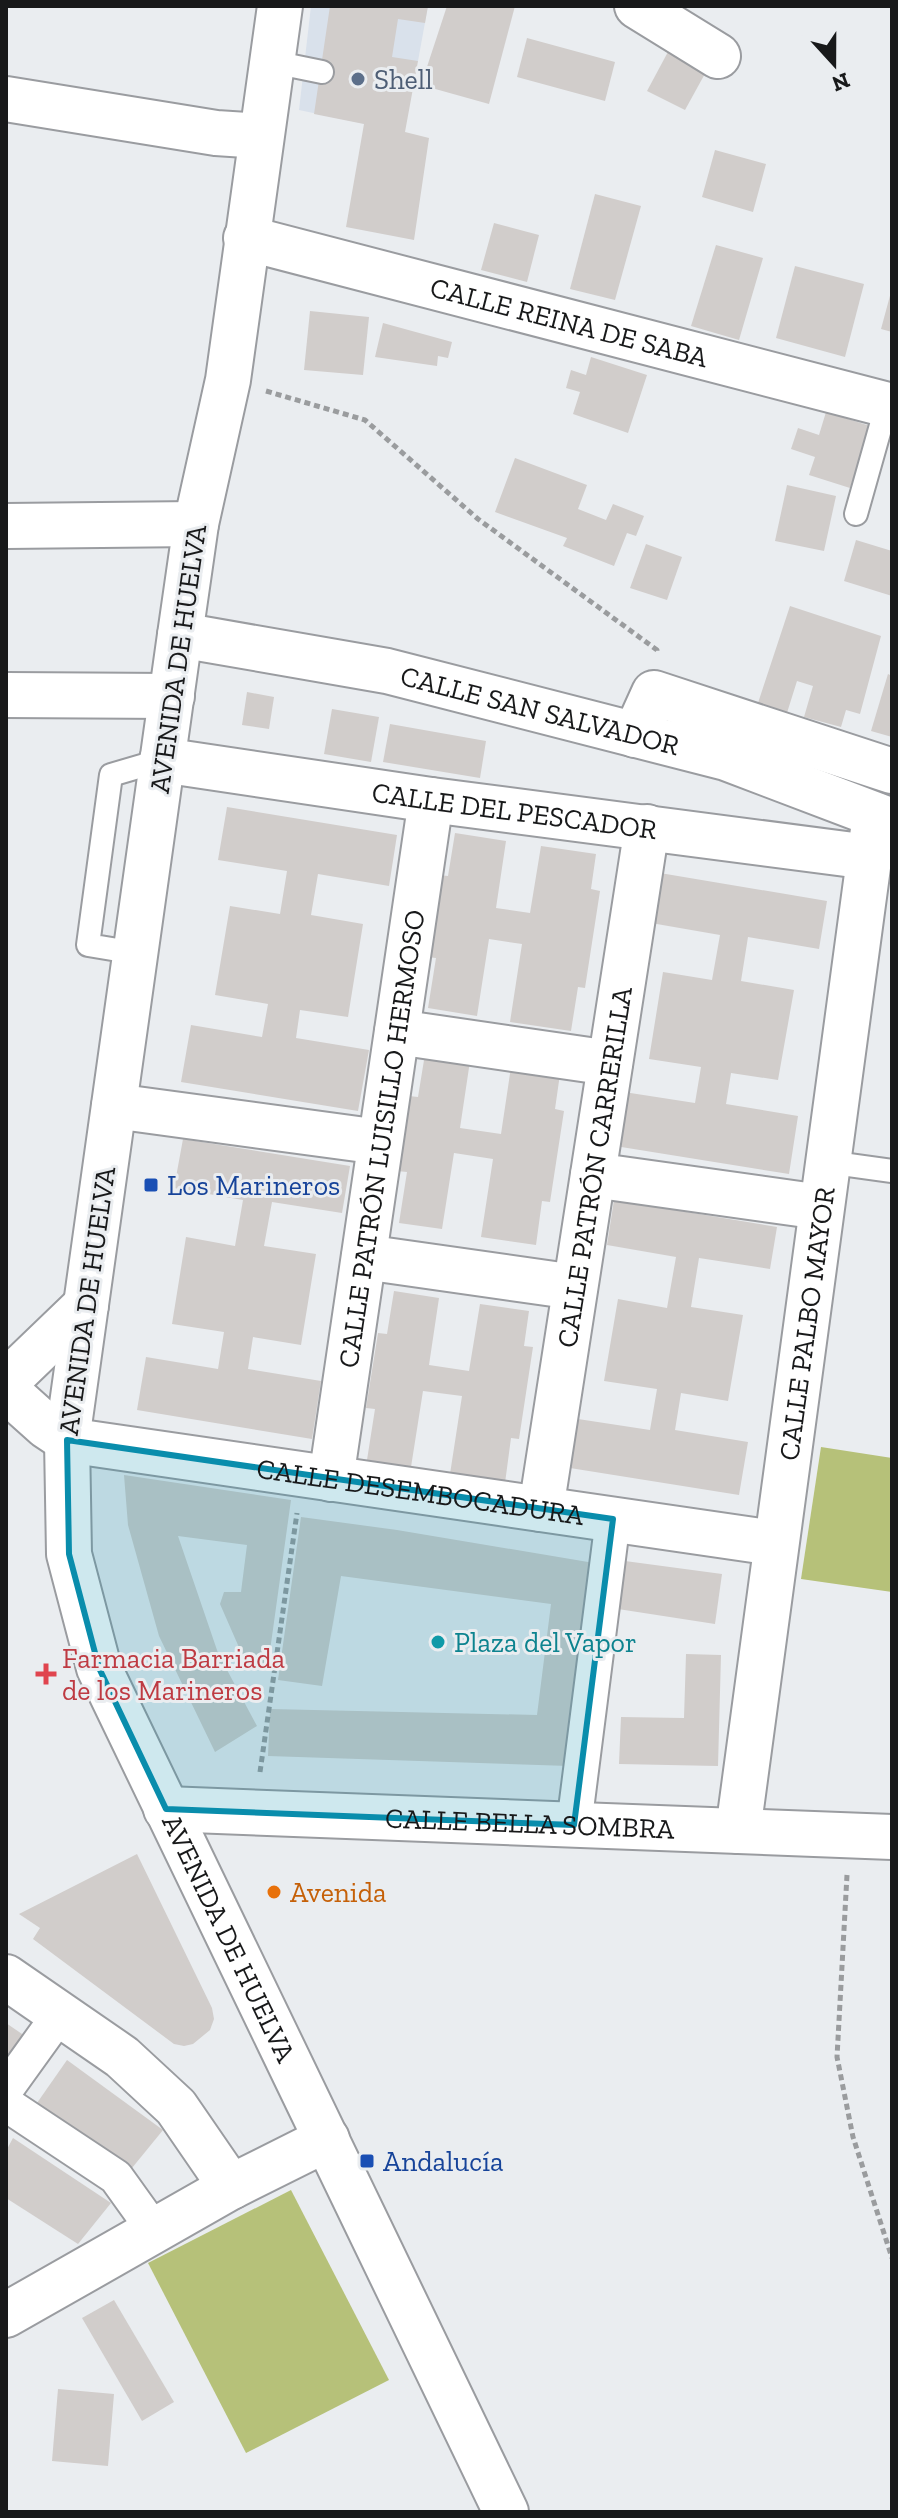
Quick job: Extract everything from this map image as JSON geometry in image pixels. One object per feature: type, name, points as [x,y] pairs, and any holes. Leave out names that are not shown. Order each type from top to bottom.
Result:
[{"type":"street","name":"AVENIDA DE HUELVA","points":[[280,6],[228,380],[196,524],[67,1440],[69,1554],[99,1668],[506,2512]]},
{"type":"street","points":[[637,6],[718,56]]},
{"type":"street","points":[[6,99],[216,133],[261,136]]},
{"type":"street","name":"CALLE REINA DE SABA","points":[[246,238],[889,405]]},
{"type":"street","points":[[6,526],[196,524]]},
{"type":"street","name":"CALLE SAN SALVADOR","points":[[180,635],[387,671],[726,758],[878,831]]},
{"type":"street","points":[[635,735],[654,693],[892,771]]},
{"type":"street","points":[[6,695],[172,696]]},
{"type":"street","name":"CALLE DEL PESCADOR","points":[[162,760],[431,800],[647,827],[878,831]]},
{"type":"street","name":"CALLE PATRÓN LUISILLO HERMOSO","points":[[317,1477],[364,1257],[431,800]]},
{"type":"street","name":"CALLE PATRÓN CARRERILLA","points":[[541,1509],[647,827]]},
{"type":"street","name":"CALLE PALBO MAYOR","points":[[738,1831],[827,1162],[878,831]]},
{"type":"street","points":[[397,1032],[610,1063]]},
{"type":"street","points":[[114,1106],[380,1142]]},
{"type":"street","points":[[593,1175],[821,1207]]},
{"type":"street","points":[[364,1257],[575,1287]]},
{"type":"street","points":[[6,1382],[86,1305]]},
{"type":"street","points":[[6,1390],[46,1426],[67,1440]]},
{"type":"street","name":"CALLE DESEMBOCADURA","points":[[67,1440],[775,1543]]},
{"type":"street","points":[[574,1825],[613,1519]]},
{"type":"street","name":"CALLE BELLA SOMBRA","points":[[166,1809],[871,1836]]},
{"type":"street","points":[[6,1977],[122,2057],[176,2107],[231,2187]]},
{"type":"street","points":[[6,2089],[60,2014]]},
{"type":"street","points":[[6,2104],[116,2177],[154,2230]]},
{"type":"street","points":[[6,2315],[231,2187],[327,2139]]},
{"type":"lane","points":[[273,62],[322,72]]},
{"type":"lane","points":[[856,514],[889,405]]},
{"type":"lane","points":[[827,1162],[892,1171]]},
{"type":"path","points":[[228,380],[365,420],[478,519],[657,650],[654,693]]},
{"type":"path","points":[[254,1813],[317,1477]]},
{"type":"path","points":[[871,1836],[837,2057],[853,2137],[892,2258]]},
{"type":"highlighted area","points":[[67,1440],[613,1519],[574,1825],[166,1809],[99,1668],[69,1554]]},
{"type":"shaded area","name":"Shell","points":[[311,6],[428,6],[418,61],[375,126],[299,110]]},
{"type":"green space","points":[[821,1447],[892,1458],[892,1592],[801,1579]]},
{"type":"green space","points":[[291,2190],[389,2380],[246,2453],[148,2263]]},
{"type":"building","points":[[330,6],[428,6],[425,23],[398,19],[392,57],[418,61],[405,132],[429,138],[414,240],[346,227],[364,124],[314,114]]},
{"type":"building","points":[[447,6],[515,6],[489,104],[421,85]]},
{"type":"building","points":[[527,38],[615,62],[605,101],[517,77]]},
{"type":"building","points":[[669,50],[707,70],[685,110],[647,91]]},
{"type":"building","points":[[715,150],[766,164],[753,212],[702,197]]},
{"type":"building","points":[[595,194],[641,206],[615,300],[570,289]]},
{"type":"building","points":[[494,223],[539,235],[527,282],[481,270]]},
{"type":"building","points":[[716,245],[763,258],[739,340],[691,326]]},
{"type":"building","points":[[795,266],[864,284],[845,357],[776,338]]},
{"type":"building","points":[[892,292],[892,332],[881,329]]},
{"type":"building","points":[[310,311],[369,317],[363,375],[304,370]]},
{"type":"building","points":[[383,323],[452,342],[448,358],[438,356],[437,366],[375,357]]},
{"type":"building","points":[[591,357],[647,375],[628,433],[573,414],[580,392],[566,388],[571,370],[586,375]]},
{"type":"building","points":[[826,412],[870,426],[850,488],[809,475],[815,457],[791,449],[798,428],[819,435]]},
{"type":"building","points":[[515,458],[587,485],[578,509],[606,520],[613,504],[644,516],[636,536],[627,533],[614,566],[563,546],[567,538],[495,512]]},
{"type":"building","points":[[787,485],[836,496],[824,551],[775,541]]},
{"type":"building","points":[[856,540],[892,551],[892,596],[844,581]]},
{"type":"building","points":[[646,544],[682,557],[667,600],[630,588]]},
{"type":"building","points":[[790,606],[881,636],[860,714],[846,710],[841,727],[804,717],[813,686],[797,681],[786,716],[757,706]]},
{"type":"building","points":[[888,674],[892,676],[892,737],[871,731]]},
{"type":"building","points":[[247,692],[274,697],[269,729],[242,725]]},
{"type":"building","points":[[332,709],[379,717],[371,762],[324,754]]},
{"type":"building","points":[[390,724],[486,741],[480,778],[383,762]]},
{"type":"building","points":[[227,807],[397,835],[389,886],[318,874],[311,915],[363,924],[348,1017],[300,1010],[296,1038],[369,1050],[358,1111],[181,1082],[191,1025],[262,1037],[268,1004],[215,995],[230,906],[280,914],[287,871],[218,860]]},
{"type":"building","points":[[455,833],[506,841],[496,908],[530,913],[541,846],[596,854],[591,889],[600,891],[585,988],[578,987],[571,1031],[510,1022],[522,944],[489,939],[477,1016],[428,1008],[436,958],[426,957],[439,875],[448,876]]},
{"type":"building","points":[[660,873],[827,901],[819,949],[748,937],[741,981],[794,990],[778,1080],[731,1073],[726,1104],[798,1116],[789,1174],[615,1146],[624,1092],[695,1103],[701,1067],[649,1059],[663,972],[712,980],[720,935],[651,923]]},
{"type":"building","points":[[425,1054],[470,1061],[460,1128],[501,1134],[511,1067],[560,1074],[555,1109],[564,1111],[550,1202],[542,1201],[536,1245],[481,1237],[493,1159],[454,1153],[442,1229],[399,1223],[407,1172],[397,1171],[409,1096],[418,1097]]},
{"type":"building","points":[[183,1139],[350,1166],[342,1213],[272,1202],[264,1246],[316,1254],[301,1345],[253,1337],[248,1369],[321,1381],[312,1439],[137,1410],[146,1357],[218,1369],[224,1332],[172,1324],[186,1237],[235,1246],[243,1200],[174,1188]]},
{"type":"building","points":[[614,1200],[777,1227],[770,1269],[699,1258],[691,1307],[743,1315],[728,1401],[681,1393],[675,1430],[748,1442],[739,1495],[570,1468],[578,1419],[650,1430],[657,1389],[604,1381],[618,1299],[667,1308],[676,1257],[607,1245]]},
{"type":"building","points":[[394,1291],[439,1298],[429,1365],[469,1371],[480,1304],[529,1311],[524,1346],[533,1347],[519,1439],[511,1438],[505,1483],[450,1474],[462,1396],[423,1391],[411,1467],[367,1460],[375,1409],[366,1408],[378,1333],[387,1334]]},
{"type":"building","points":[[124,1475],[291,1500],[268,1665],[245,1661],[220,1604],[224,1592],[241,1592],[247,1545],[178,1536],[218,1653],[257,1726],[215,1752],[159,1636],[128,1525]]},
{"type":"building","points":[[301,1517],[594,1563],[569,1766],[268,1756],[270,1709],[537,1715],[551,1604],[341,1576],[322,1686],[278,1680]]},
{"type":"building","points":[[625,1561],[722,1574],[715,1624],[618,1609]]},
{"type":"building","points":[[686,1654],[721,1655],[718,1766],[619,1764],[621,1717],[684,1718]]},
{"type":"building","points":[[137,1854],[212,2008],[214,2019],[210,2030],[193,2044],[174,2044],[33,1939],[40,1928],[19,1914]]},
{"type":"building","points":[[6,2023],[25,2036],[6,2062]]},
{"type":"building","points":[[67,2060],[163,2130],[132,2168],[37,2103]]},
{"type":"building","points":[[13,2138],[111,2203],[78,2244],[6,2198],[6,2151]]},
{"type":"building","points":[[114,2300],[174,2402],[142,2421],[82,2318]]},
{"type":"building","points":[[58,2389],[114,2394],[108,2466],[52,2461]]},
{"type":"place","name":"Shell","points":[[358,79]]},
{"type":"place","name":"Los Marineros","points":[[151,1185]]},
{"type":"place","name":"Plaza del Vapor","points":[[438,1642]]},
{"type":"place","name":"Farmacia Barriada de los Marineros","points":[[46,1674]]},
{"type":"place","name":"Avenida","points":[[274,1892]]},
{"type":"place","name":"Andalucía","points":[[367,2161]]}]
